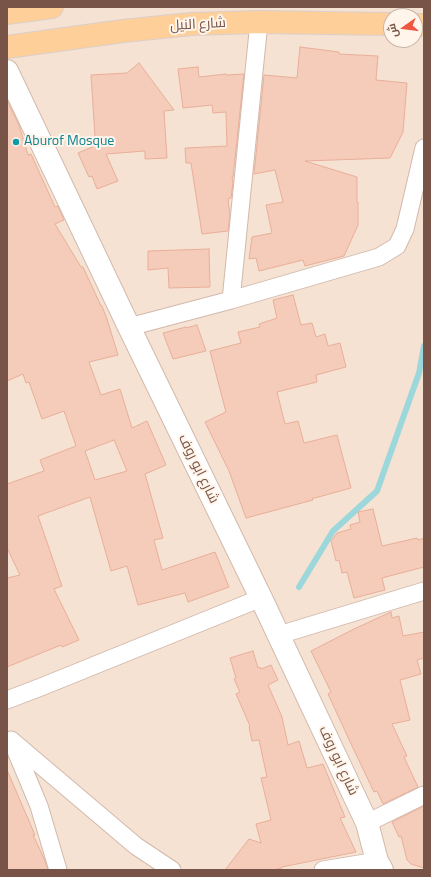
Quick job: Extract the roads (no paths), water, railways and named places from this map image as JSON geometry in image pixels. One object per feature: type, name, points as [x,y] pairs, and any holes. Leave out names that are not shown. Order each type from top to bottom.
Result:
[{"type":"main road","points":[[7,13],[52,7]]},
{"type":"main road","name":"شارع النيل","points":[[7,47],[123,31],[191,24],[259,22],[383,24]]},
{"type":"street","points":[[231,300],[259,22]]},
{"type":"street","name":"شارع ابو روف","points":[[7,71],[129,327],[261,598],[367,822],[379,866]]},
{"type":"street","points":[[129,327],[231,300],[379,257],[397,246],[405,229],[424,148]]},
{"type":"street","points":[[278,635],[424,592]]},
{"type":"street","points":[[7,700],[261,598]]},
{"type":"street","points":[[9,736],[39,806],[58,870]]},
{"type":"street","points":[[9,736],[136,846],[172,870]]},
{"type":"street","points":[[367,822],[424,795]]},
{"type":"street","points":[[323,870],[379,866]]},
{"type":"waterway","points":[[299,587],[333,531],[377,491],[419,373],[424,346]]},
{"type":"place","name":"Aburof Mosque","points":[[16,142]]}]
